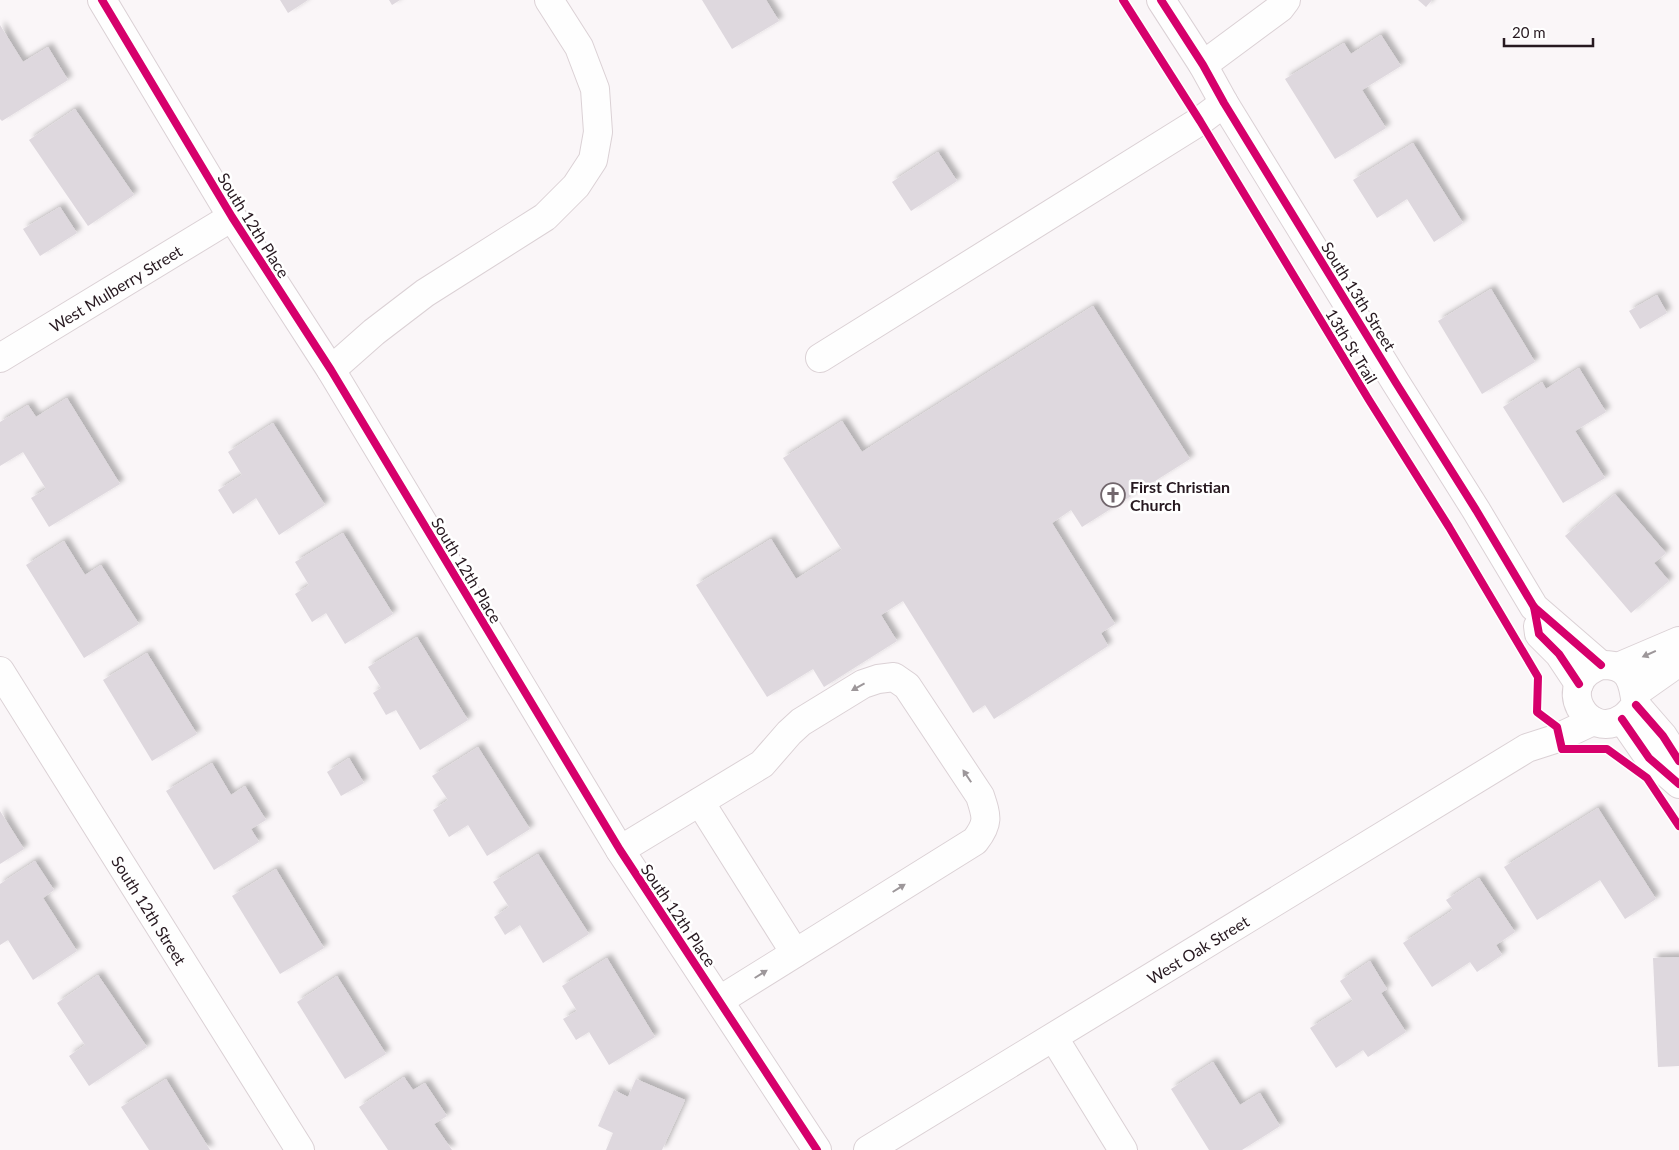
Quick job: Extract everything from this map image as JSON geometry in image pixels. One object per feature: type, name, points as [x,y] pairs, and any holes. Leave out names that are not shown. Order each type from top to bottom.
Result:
[{"type":"street","name":"South 12th Place","points":[[102,0],[232,217],[331,370],[620,850],[817,1150]]},
{"type":"street","points":[[331,370],[374,332],[425,294],[545,217],[576,186],[593,160],[598,132],[595,89],[579,47],[549,0]]},
{"type":"street","name":"South 13th Street","points":[[1161,0],[1203,65],[1224,103],[1476,510],[1534,607],[1539,634],[1559,654],[1578,690]]},
{"type":"street","points":[[1203,65],[1280,8],[1286,0]]},
{"type":"street","points":[[820,358],[1200,121],[1224,103]]},
{"type":"street","name":"West Mulberry Street","points":[[0,358],[232,217]]},
{"type":"street","name":"South 13th Street","points":[[1534,607],[1610,666]]},
{"type":"street","points":[[1679,641],[1588,672],[1578,690],[1581,710],[1593,721],[1602,724],[1613,723],[1679,662]]},
{"type":"street","points":[[1610,666],[1631,678],[1631,706],[1649,758],[1679,784]]},
{"type":"street","name":"South 12th Street","points":[[0,671],[300,1150]]},
{"type":"street","points":[[620,850],[762,764],[801,722],[863,684],[878,679],[894,677],[907,686],[980,796],[986,813],[984,829],[975,841],[720,1000]]},
{"type":"street","name":"West Oak Street","points":[[1528,748],[1578,690]]},
{"type":"street","points":[[1631,706],[1662,736],[1679,760]]},
{"type":"street","name":"West Oak Street","points":[[868,1150],[1528,748],[1555,739],[1593,721]]},
{"type":"street","points":[[700,802],[795,952]]},
{"type":"street","points":[[1054,1038],[1123,1150]]},
{"type":"building","points":[[280,0],[308,0],[288,13]]},
{"type":"building","points":[[389,0],[400,0],[392,5]]},
{"type":"building","points":[[702,0],[766,0],[779,21],[732,49]]},
{"type":"building","points":[[1418,0],[1432,0],[1426,7]]},
{"type":"building","points":[[0,25],[23,62],[48,47],[68,80],[2,121],[0,119]]},
{"type":"building","points":[[1381,35],[1401,66],[1362,90],[1386,128],[1335,159],[1285,79],[1344,43],[1351,54]]},
{"type":"building","points":[[75,109],[134,195],[88,226],[29,140]]},
{"type":"building","points":[[1413,143],[1463,223],[1434,242],[1407,199],[1377,218],[1353,180]]},
{"type":"building","points":[[938,152],[957,181],[911,211],[892,182]]},
{"type":"building","points":[[60,207],[77,233],[40,256],[23,229]]},
{"type":"building","points":[[1491,289],[1535,362],[1482,394],[1438,321]]},
{"type":"building","points":[[1657,295],[1667,313],[1640,329],[1629,311]]},
{"type":"building","points":[[1093,306],[1190,459],[1082,527],[1071,510],[1052,523],[1115,624],[1101,633],[1108,646],[994,719],[985,705],[973,713],[903,601],[881,615],[897,641],[824,687],[813,669],[767,697],[696,585],[771,539],[796,579],[842,550],[783,458],[842,421],[862,452]]},
{"type":"building","points":[[1579,368],[1606,412],[1575,431],[1605,478],[1563,503],[1503,407],[1542,382],[1546,389]]},
{"type":"building","points":[[67,398],[120,484],[49,527],[31,498],[46,489],[23,452],[0,466],[0,422],[28,405],[36,417]]},
{"type":"building","points":[[273,423],[325,505],[279,535],[256,498],[233,514],[218,490],[242,475],[228,452]]},
{"type":"building","points":[[1615,494],[1666,553],[1654,563],[1669,581],[1631,613],[1565,536]]},
{"type":"building","points":[[343,533],[393,614],[345,644],[326,613],[312,622],[295,594],[309,585],[295,562]]},
{"type":"building","points":[[64,541],[85,575],[101,565],[139,624],[84,658],[26,565]]},
{"type":"building","points":[[417,637],[468,720],[420,750],[396,710],[386,715],[373,693],[381,688],[368,667]]},
{"type":"building","points":[[147,653],[197,734],[152,761],[103,680]]},
{"type":"building","points":[[478,747],[530,829],[487,856],[468,825],[449,837],[433,810],[448,800],[432,776]]},
{"type":"building","points":[[349,758],[364,783],[341,796],[327,772]]},
{"type":"building","points":[[212,763],[231,795],[245,786],[266,820],[251,829],[259,842],[214,870],[166,791]]},
{"type":"building","points":[[1598,808],[1656,899],[1625,919],[1600,880],[1537,920],[1504,867]]},
{"type":"building","points":[[0,811],[24,849],[0,864]]},
{"type":"building","points":[[538,854],[589,934],[543,963],[520,925],[505,935],[494,917],[509,907],[493,882]]},
{"type":"building","points":[[35,861],[54,890],[43,898],[77,951],[33,980],[8,940],[0,945],[0,884]]},
{"type":"building","points":[[276,869],[324,948],[280,974],[232,896]]},
{"type":"building","points":[[1479,878],[1515,932],[1496,945],[1502,955],[1477,972],[1470,962],[1432,987],[1403,943],[1453,910],[1446,900]]},
{"type":"building","points":[[1679,957],[1679,1066],[1658,1067],[1653,958]]},
{"type":"building","points":[[607,958],[655,1037],[609,1065],[589,1032],[576,1040],[563,1019],[577,1011],[562,986]]},
{"type":"building","points":[[1370,961],[1387,989],[1381,993],[1406,1032],[1368,1057],[1363,1050],[1336,1068],[1310,1028],[1353,1001],[1340,981]]},
{"type":"building","points":[[98,975],[147,1047],[89,1086],[69,1056],[85,1045],[57,1003]]},
{"type":"building","points":[[337,976],[386,1054],[345,1079],[297,1002]]},
{"type":"building","points":[[1213,1062],[1240,1105],[1260,1093],[1280,1126],[1242,1150],[1209,1150],[1171,1089]]},
{"type":"building","points":[[404,1077],[413,1090],[425,1083],[447,1116],[434,1124],[452,1150],[388,1150],[359,1107]]},
{"type":"building","points":[[166,1079],[210,1150],[149,1150],[121,1107]]},
{"type":"building","points":[[636,1079],[685,1100],[662,1150],[606,1150],[613,1133],[598,1126],[614,1090],[628,1097]]},
{"type":"cycle path","points":[[102,0],[232,217],[331,370],[620,850],[817,1150]]},
{"type":"cycle path","name":"13th St Trail","points":[[1123,0],[1200,121],[1369,400],[1449,527],[1538,677],[1537,712],[1557,727],[1562,749],[1607,749],[1647,778],[1679,826]]},
{"type":"cycle path","name":"13th St Trail","points":[[1161,0],[1203,65],[1224,103],[1534,607],[1601,665]]},
{"type":"cycle path","points":[[1534,607],[1539,634],[1559,654],[1579,684]]},
{"type":"cycle path","points":[[1636,705],[1663,736],[1679,761]]},
{"type":"cycle path","points":[[1622,719],[1649,758],[1679,784]]},
{"type":"place","name":"First Christian Church","points":[[1113,495]]}]
